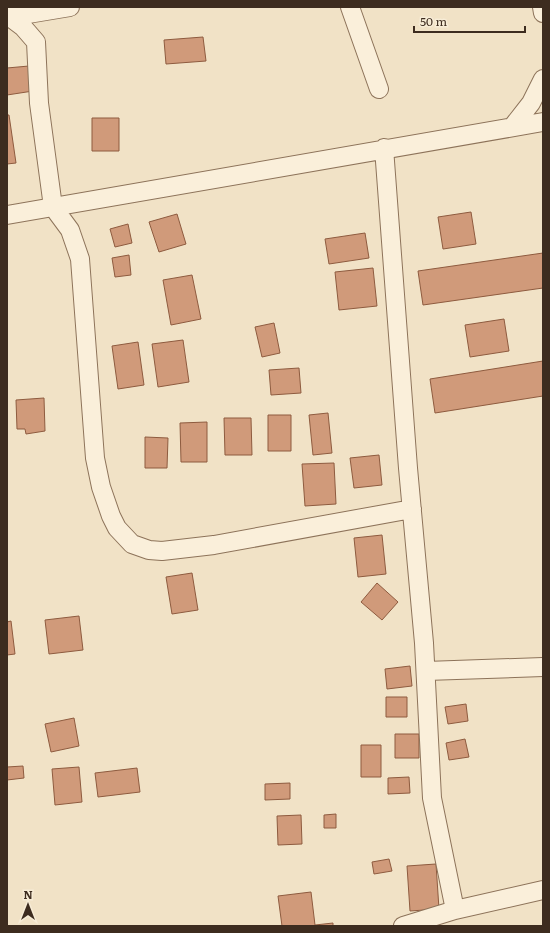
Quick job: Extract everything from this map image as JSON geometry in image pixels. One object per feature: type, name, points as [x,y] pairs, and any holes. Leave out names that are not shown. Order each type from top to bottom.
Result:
[{"type":"street","points":[[8,16],[70,7]]},
{"type":"street","points":[[350,7],[379,89]]},
{"type":"street","points":[[542,7],[543,13]]},
{"type":"street","points":[[8,16],[23,27],[36,42],[39,103],[53,207],[70,230],[80,259],[95,458],[101,487],[110,516],[125,538],[132,544],[149,550],[162,551],[214,545],[412,509]]},
{"type":"street","points":[[513,126],[531,103],[543,79]]},
{"type":"street","points":[[7,215],[384,148],[543,122]]},
{"type":"street","points":[[384,148],[426,671],[432,798],[455,910]]},
{"type":"street","points":[[426,671],[543,667]]},
{"type":"street","points":[[403,926],[455,910],[543,890]]},
{"type":"building","points":[[203,37],[206,61],[166,64],[164,40]]},
{"type":"building","points":[[29,66],[33,91],[7,95],[7,68]]},
{"type":"building","points":[[7,115],[9,115],[16,163],[7,164]]},
{"type":"building","points":[[92,118],[119,118],[119,151],[92,151]]},
{"type":"building","points":[[471,212],[476,244],[443,249],[438,217]]},
{"type":"building","points":[[177,214],[186,244],[159,252],[149,222]]},
{"type":"building","points":[[128,224],[132,243],[115,247],[110,229]]},
{"type":"building","points":[[365,233],[369,258],[329,264],[325,239]]},
{"type":"building","points":[[543,253],[543,288],[423,305],[418,271]]},
{"type":"building","points":[[129,255],[131,275],[115,277],[112,258]]},
{"type":"building","points":[[373,268],[377,306],[339,310],[335,272]]},
{"type":"building","points":[[192,275],[201,319],[171,325],[163,280]]},
{"type":"building","points":[[504,319],[509,351],[470,357],[465,325]]},
{"type":"building","points":[[274,323],[280,353],[262,357],[255,327]]},
{"type":"building","points":[[183,340],[189,382],[158,387],[152,344]]},
{"type":"building","points":[[138,342],[144,385],[118,389],[112,346]]},
{"type":"building","points":[[543,361],[543,396],[435,413],[430,379]]},
{"type":"building","points":[[299,368],[301,393],[271,395],[269,370]]},
{"type":"building","points":[[44,398],[45,431],[26,434],[25,429],[17,429],[16,400]]},
{"type":"building","points":[[328,413],[332,453],[313,455],[309,415]]},
{"type":"building","points":[[268,415],[291,415],[291,451],[268,451]]},
{"type":"building","points":[[224,418],[251,418],[252,455],[225,455]]},
{"type":"building","points":[[207,422],[207,462],[181,462],[180,423]]},
{"type":"building","points":[[145,437],[168,438],[167,468],[145,468]]},
{"type":"building","points":[[379,455],[382,485],[354,488],[350,458]]},
{"type":"building","points":[[334,463],[336,504],[305,506],[302,464]]},
{"type":"building","points":[[382,535],[386,574],[358,577],[354,538]]},
{"type":"building","points":[[192,573],[198,610],[172,614],[166,577]]},
{"type":"building","points":[[377,583],[398,602],[382,620],[361,602]]},
{"type":"building","points":[[79,616],[83,650],[49,654],[45,620]]},
{"type":"building","points":[[11,621],[15,654],[7,655],[7,622]]},
{"type":"building","points":[[410,666],[412,686],[387,689],[385,669]]},
{"type":"building","points":[[386,697],[407,697],[407,717],[386,717]]},
{"type":"building","points":[[466,704],[468,721],[448,724],[445,707]]},
{"type":"building","points":[[74,718],[79,746],[51,752],[45,724]]},
{"type":"building","points":[[395,734],[419,734],[419,758],[395,758]]},
{"type":"building","points":[[465,739],[469,757],[449,760],[446,743]]},
{"type":"building","points":[[361,745],[381,745],[381,777],[361,777]]},
{"type":"building","points":[[23,766],[24,778],[7,780],[7,767]]},
{"type":"building","points":[[79,767],[82,802],[55,805],[52,769]]},
{"type":"building","points":[[137,768],[140,792],[98,797],[95,773]]},
{"type":"building","points":[[409,777],[410,793],[388,794],[388,778]]},
{"type":"building","points":[[290,783],[290,799],[265,800],[265,784]]},
{"type":"building","points":[[336,814],[336,828],[324,828],[324,815]]},
{"type":"building","points":[[301,815],[302,844],[278,845],[277,816]]},
{"type":"building","points":[[389,859],[392,871],[374,874],[372,862]]},
{"type":"building","points":[[436,864],[439,909],[410,911],[407,866]]},
{"type":"building","points":[[311,892],[315,925],[333,923],[333,926],[282,926],[278,896]]}]
